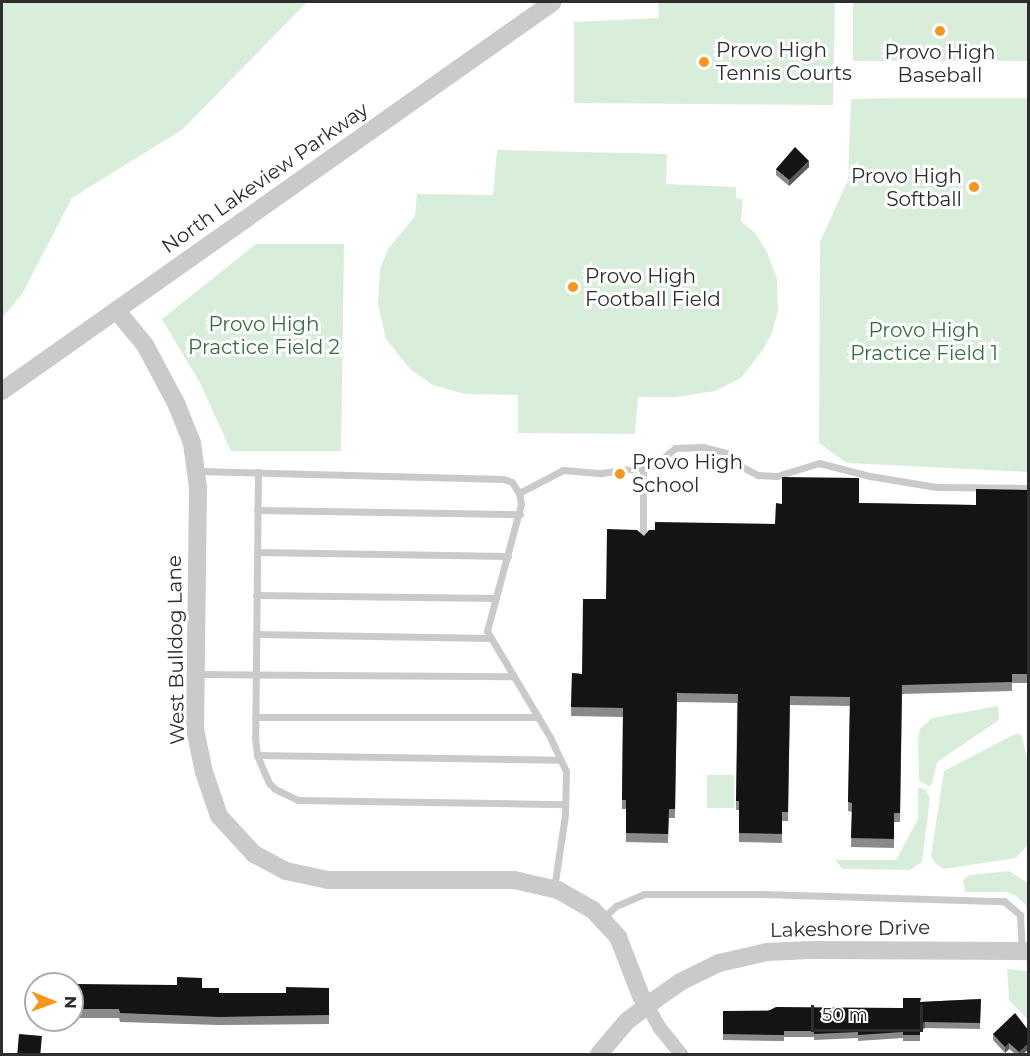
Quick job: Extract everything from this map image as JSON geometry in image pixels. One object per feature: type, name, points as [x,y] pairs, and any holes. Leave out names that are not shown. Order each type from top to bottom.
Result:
[{"type":"street","name":"North Lakeview Parkway","points":[[2,391],[553,2]]},
{"type":"street","name":"West Bulldog Lane","points":[[117,311],[145,345],[176,403],[192,443],[198,488],[195,729],[204,772],[219,816],[254,854],[286,871],[328,880],[514,880],[554,889],[593,910],[618,937],[641,996],[647,1005]]},
{"type":"street","name":"Lakeshore Drive","points":[[599,1054],[627,1021],[647,1005],[680,982],[719,963],[767,952],[1026,951]]},
{"type":"street","points":[[647,1005],[659,1027],[681,1054]]},
{"type":"lane","points":[[519,493],[563,470],[601,473],[653,466],[675,448],[703,447],[727,453],[742,467],[758,475],[777,476],[819,463],[870,476],[936,487],[1029,488]]},
{"type":"lane","points":[[643,467],[643,539]]},
{"type":"lane","points":[[195,471],[503,479],[512,482],[519,493],[519,514],[487,631],[489,638],[538,717],[566,771],[566,804],[554,889]]},
{"type":"lane","points":[[258,472],[255,717],[257,755],[269,783],[275,789],[298,800],[566,804]]},
{"type":"lane","points":[[257,510],[519,514]]},
{"type":"lane","points":[[256,552],[508,556]]},
{"type":"lane","points":[[256,595],[496,598]]},
{"type":"lane","points":[[256,634],[489,638]]},
{"type":"lane","points":[[196,674],[512,676]]},
{"type":"lane","points":[[255,717],[538,717]]},
{"type":"lane","points":[[257,755],[560,759]]},
{"type":"lane","points":[[602,919],[616,906],[644,894],[762,894],[1004,901],[1020,915],[1026,951]]},
{"type":"green space","points":[[2,2],[307,2],[183,129],[72,198],[22,294],[2,318]]},
{"type":"green space","name":"Provo High Tennis Courts","points":[[658,2],[835,2],[833,105],[574,103],[574,22],[659,18]]},
{"type":"green space","name":"Provo High Baseball","points":[[853,2],[1028,2],[1028,61],[853,61]]},
{"type":"green space","name":"Provo High Practice Field 1","points":[[1028,98],[1028,472],[847,463],[819,443],[820,242],[848,180],[851,99]]},
{"type":"green space","points":[[497,150],[667,154],[666,184],[736,187],[736,198],[743,199],[741,221],[755,233],[767,252],[777,279],[778,311],[772,333],[762,351],[741,378],[715,391],[676,397],[638,397],[635,434],[518,433],[518,395],[465,394],[433,385],[410,369],[386,339],[378,304],[380,269],[388,249],[415,216],[417,194],[493,195]]},
{"type":"green space","name":"Provo High Practice Field 2","points":[[256,244],[344,244],[341,451],[231,451],[200,383],[162,319]]},
{"type":"green space","points":[[998,706],[999,720],[937,762],[932,784],[929,786],[919,781],[920,729],[932,718]]},
{"type":"green space","points":[[1017,733],[1022,736],[1028,764],[1028,844],[1016,858],[944,869],[936,864],[931,856],[944,771]]},
{"type":"green space","points":[[707,775],[734,775],[734,808],[707,808]]},
{"type":"green space","points":[[918,787],[926,790],[930,798],[922,862],[910,870],[843,869],[835,860],[896,860],[918,819]]},
{"type":"green space","points":[[1009,871],[1028,883],[1028,912],[1025,904],[1016,896],[1006,892],[965,892],[963,880],[969,875]]},
{"type":"green space","points":[[1007,969],[1028,971],[1028,1020],[1009,1000]]},
{"type":"building","points":[[795,147],[809,161],[789,180],[776,169]]},
{"type":"building","name":"Provo High School","points":[[782,477],[859,478],[859,503],[976,505],[976,489],[1029,490],[1029,674],[1012,674],[1012,682],[902,685],[900,813],[894,813],[894,839],[851,838],[852,803],[848,802],[850,697],[790,696],[788,812],[782,812],[782,834],[739,833],[739,801],[736,801],[738,694],[677,693],[675,809],[669,809],[668,834],[626,833],[626,800],[622,800],[623,708],[571,707],[572,673],[582,674],[583,599],[606,599],[607,529],[637,530],[644,536],[649,530],[655,530],[655,522],[775,524],[776,503],[782,504]]},
{"type":"building","points":[[177,977],[202,978],[202,988],[219,988],[219,993],[286,993],[286,987],[329,988],[329,1015],[219,1017],[120,1013],[119,1009],[84,1009],[84,984],[177,985]]},
{"type":"building","points":[[903,998],[921,998],[920,1002],[981,999],[980,1023],[925,1022],[920,1024],[920,1035],[903,1035],[903,1032],[858,1035],[858,1032],[814,1034],[814,1031],[784,1031],[784,1035],[723,1034],[723,1011],[768,1011],[776,1007],[903,1008]]},
{"type":"building","points":[[1015,1013],[1029,1031],[1029,1043],[1019,1052],[1009,1043],[1005,1047],[993,1034]]},
{"type":"building","points":[[19,1034],[42,1036],[40,1054],[17,1054]]},
{"type":"place","name":"Provo High Baseball","points":[[940,31]]},
{"type":"place","name":"Provo High Tennis Courts","points":[[704,62]]},
{"type":"place","name":"Provo High Softball","points":[[974,187]]},
{"type":"place","name":"Provo High Football Field","points":[[573,287]]},
{"type":"place","name":"Provo High School","points":[[620,474]]}]
